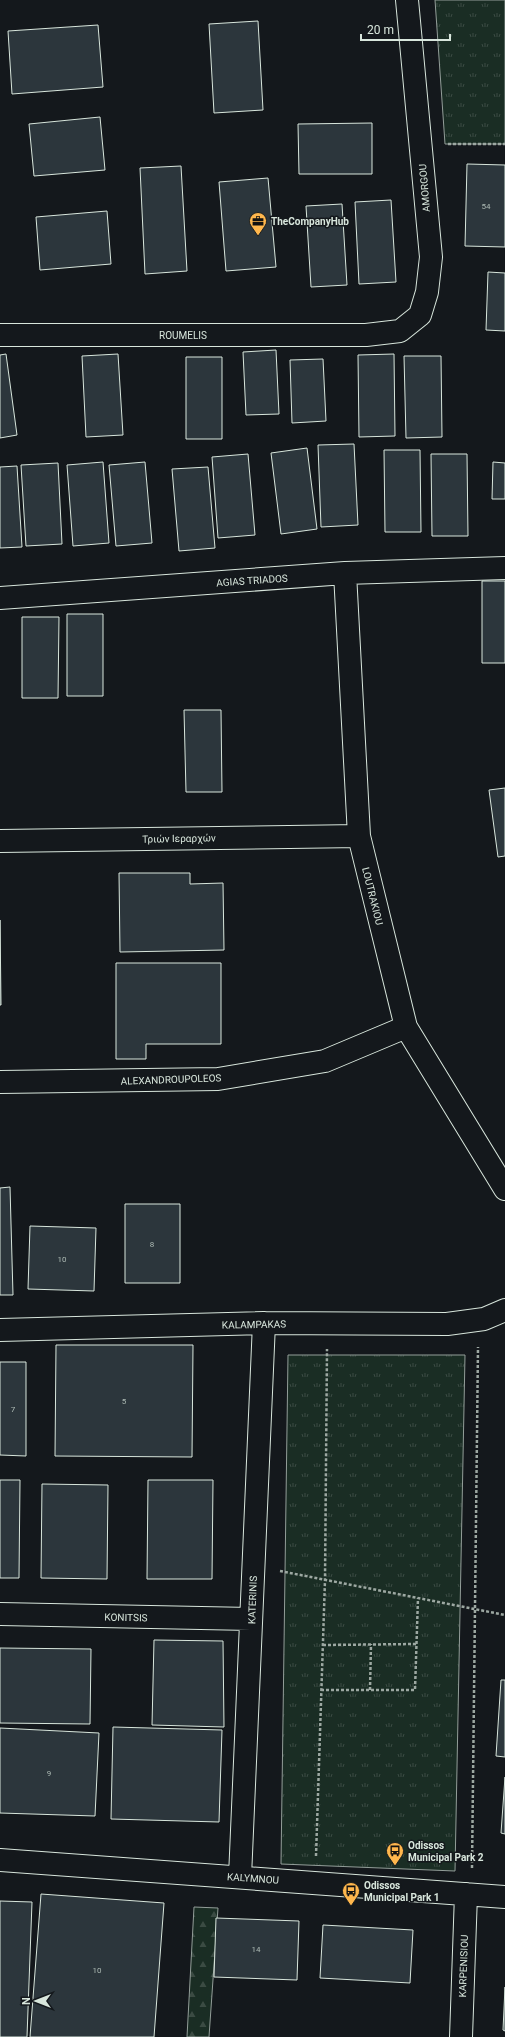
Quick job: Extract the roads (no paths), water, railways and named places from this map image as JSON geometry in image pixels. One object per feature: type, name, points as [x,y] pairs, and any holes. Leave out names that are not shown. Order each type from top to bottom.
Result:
[{"type":"street","name":"AMORGOU","points":[[366,334],[400,331],[420,315],[427,292],[431,256],[407,0]]},
{"type":"street","name":"ROUMELIS","points":[[0,335],[366,334]]},
{"type":"street","name":"AGIAS TRIADOS","points":[[0,598],[345,573],[505,568]]},
{"type":"street","name":"LOUTRAKIOU","points":[[345,573],[359,836],[406,1027],[505,1189]]},
{"type":"street","name":"Τριών Ιεραρχών","points":[[0,841],[359,836]]},
{"type":"street","name":"ALEXANDROUPOLEOS","points":[[0,1082],[218,1079],[325,1061],[406,1027]]},
{"type":"street","name":"KALAMPAKAS","points":[[0,1330],[264,1324],[447,1324],[484,1319],[505,1310]]},
{"type":"street","name":"KATERINIS","points":[[240,1877],[264,1324]]},
{"type":"street","name":"KONITSIS","points":[[0,1614],[251,1619]]},
{"type":"street","name":"KALYMNOU","points":[[0,1860],[505,1897]]},
{"type":"street","name":"KARPENISIOU","points":[[461,2037],[469,1895]]},
{"type":"place","name":"TheCompanyHub","points":[[258,236]]},
{"type":"place","name":"Odissos Municipal Park 2","points":[[395,1866]]},
{"type":"place","name":"Odissos Municipal Park 1","points":[[351,1906]]}]
